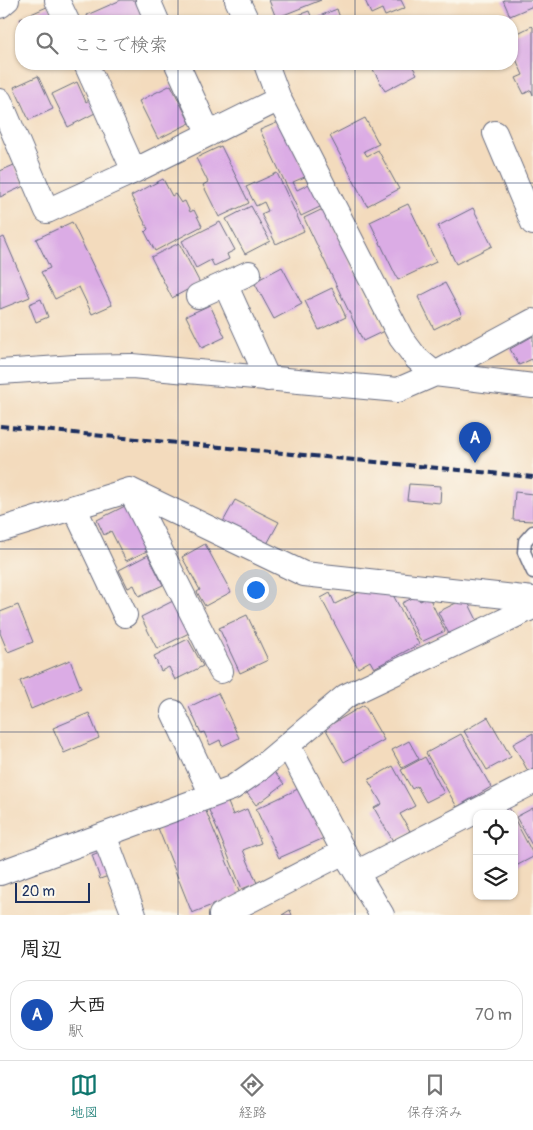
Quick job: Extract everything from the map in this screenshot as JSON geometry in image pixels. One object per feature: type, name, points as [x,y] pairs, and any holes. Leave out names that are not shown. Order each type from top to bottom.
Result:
[{"type":"street","points":[[0,6],[7,0]]},
{"type":"street","points":[[57,0],[64,15]]},
{"type":"street","points":[[148,0],[154,15]]},
{"type":"street","points":[[237,0],[244,15]]},
{"type":"street","points":[[89,70],[134,171]]},
{"type":"street","points":[[180,70],[209,134]]},
{"type":"street","points":[[268,70],[279,99],[401,338],[416,358],[435,374],[533,386]]},
{"type":"street","points":[[0,101],[47,211],[134,171],[279,99]]},
{"type":"street","points":[[495,133],[533,223]]},
{"type":"street","points":[[198,296],[249,273]]},
{"type":"street","points":[[225,284],[268,380]]},
{"type":"street","points":[[0,372],[76,367],[132,366],[268,380],[398,390],[435,374],[533,321]]},
{"type":"street","points":[[130,490],[221,671]]},
{"type":"street","points":[[0,530],[130,490],[304,574],[533,599]]},
{"type":"street","points":[[74,507],[124,615]]},
{"type":"street","points":[[0,873],[232,788],[258,770],[346,696],[533,606]]},
{"type":"street","points":[[173,712],[212,795]]},
{"type":"street","points":[[288,745],[344,852],[358,872],[382,915]]},
{"type":"street","points":[[358,872],[533,782]]},
{"type":"street","points":[[104,834],[134,915]]},
{"type":"street","points":[[220,915],[344,852]]},
{"type":"lane","points":[[533,532],[525,541],[524,552],[533,572]]},
{"type":"building","points":[[121,0],[135,0],[141,15],[87,15]]},
{"type":"building","points":[[269,0],[321,0],[284,15],[275,15]]},
{"type":"building","points":[[365,0],[401,0],[405,8],[388,15],[385,15],[382,9],[371,14]]},
{"type":"building","points":[[503,0],[533,0],[533,6],[510,15]]},
{"type":"building","points":[[49,6],[53,15],[29,15]]},
{"type":"building","points":[[337,9],[339,15],[322,15]]},
{"type":"building","points":[[309,11],[311,15],[298,15]]},
{"type":"building","points":[[533,27],[533,95],[531,90],[524,94],[516,78],[523,75],[518,64],[518,33]]},
{"type":"building","points":[[373,70],[415,70],[417,74],[385,91]]},
{"type":"building","points":[[38,76],[53,109],[29,120],[14,87]]},
{"type":"building","points":[[77,82],[86,102],[89,100],[95,113],[68,127],[52,94]]},
{"type":"building","points":[[171,85],[190,123],[158,139],[139,101]]},
{"type":"building","points":[[365,118],[379,144],[364,151],[367,156],[378,150],[399,189],[367,206],[330,136]]},
{"type":"building","points":[[281,121],[307,176],[293,182],[297,190],[311,183],[322,206],[301,216],[260,130]]},
{"type":"building","points":[[221,146],[249,203],[219,217],[203,185],[208,182],[196,158]]},
{"type":"building","points":[[14,165],[24,186],[0,197],[0,171]]},
{"type":"building","points":[[277,173],[304,231],[276,244],[261,214],[268,211],[264,202],[256,206],[246,187]]},
{"type":"building","points":[[163,179],[172,196],[175,194],[181,203],[185,201],[190,212],[194,210],[202,226],[155,251],[145,232],[148,229],[131,196]]},
{"type":"building","points":[[408,204],[436,262],[398,280],[370,222]]},
{"type":"building","points":[[251,206],[270,241],[245,254],[226,219]]},
{"type":"building","points":[[325,208],[384,331],[363,341],[304,218]]},
{"type":"building","points":[[473,208],[492,246],[456,264],[438,226]]},
{"type":"building","points":[[72,222],[112,305],[92,314],[79,287],[55,299],[41,272],[50,268],[36,239]]},
{"type":"building","points":[[220,222],[235,250],[227,254],[229,259],[214,266],[211,260],[196,268],[182,241]]},
{"type":"building","points":[[4,237],[30,297],[0,309],[0,239]]},
{"type":"building","points":[[179,243],[200,283],[172,298],[151,257]]},
{"type":"building","points":[[282,267],[302,304],[274,319],[254,282]]},
{"type":"building","points":[[445,283],[462,315],[434,329],[418,297]]},
{"type":"building","points":[[332,288],[346,317],[319,330],[305,301]]},
{"type":"building","points":[[41,299],[48,317],[36,322],[29,304]]},
{"type":"building","points":[[210,305],[225,337],[202,348],[186,316]]},
{"type":"building","points":[[533,336],[533,362],[532,359],[519,365],[510,349]]},
{"type":"building","points":[[409,484],[441,486],[440,503],[407,500]]},
{"type":"building","points":[[515,492],[533,494],[533,521],[513,520]]},
{"type":"building","points":[[235,500],[279,522],[267,544],[223,522]]},
{"type":"building","points":[[125,506],[147,551],[126,561],[111,531],[104,535],[97,520]]},
{"type":"building","points":[[205,544],[231,592],[205,606],[197,592],[200,590],[182,557]]},
{"type":"building","points":[[148,555],[163,585],[139,596],[134,585],[128,588],[119,570]]},
{"type":"building","points":[[363,590],[392,593],[419,644],[374,668],[370,661],[358,668],[321,598],[330,593],[335,604]]},
{"type":"building","points":[[417,596],[420,601],[429,597],[445,631],[421,642],[402,603]]},
{"type":"building","points":[[466,598],[477,620],[449,634],[438,612]]},
{"type":"building","points":[[173,601],[189,633],[157,649],[141,617]]},
{"type":"building","points":[[18,605],[33,642],[8,652],[0,633],[0,612]]},
{"type":"building","points":[[247,615],[268,660],[240,673],[219,628]]},
{"type":"building","points":[[188,639],[203,666],[175,680],[169,667],[161,671],[154,656]]},
{"type":"building","points":[[70,660],[81,688],[31,709],[20,681]]},
{"type":"building","points":[[218,693],[239,738],[222,746],[220,740],[210,745],[204,732],[201,733],[189,707]]},
{"type":"building","points":[[364,705],[384,740],[344,762],[325,728]]},
{"type":"building","points":[[89,713],[99,738],[64,753],[53,728]]},
{"type":"building","points":[[488,717],[511,757],[487,770],[464,731]]},
{"type":"building","points":[[533,733],[533,771],[529,773],[513,744]]},
{"type":"building","points":[[461,734],[491,787],[457,807],[426,753]]},
{"type":"building","points":[[409,741],[419,759],[402,768],[392,750]]},
{"type":"building","points":[[425,757],[444,793],[426,802],[417,786],[412,789],[401,770]]},
{"type":"building","points":[[393,766],[415,806],[400,814],[410,831],[393,841],[374,808],[382,804],[368,780]]},
{"type":"building","points":[[271,768],[284,784],[256,805],[244,789]]},
{"type":"building","points":[[300,788],[324,838],[279,858],[256,809]]},
{"type":"building","points":[[225,795],[233,815],[247,809],[261,843],[243,850],[257,883],[242,889],[206,803]]},
{"type":"building","points":[[203,804],[240,894],[192,913],[156,823]]},
{"type":"building","points":[[533,808],[533,847],[518,821],[518,816]]},
{"type":"building","points":[[518,826],[533,854],[533,857],[518,865]]},
{"type":"building","points":[[105,850],[114,874],[100,879],[92,855]]},
{"type":"building","points":[[290,910],[292,915],[282,915]]},
{"type":"railway","points":[[0,426],[533,477]]},
{"type":"place","name":"大西","points":[[475,463]]}]
